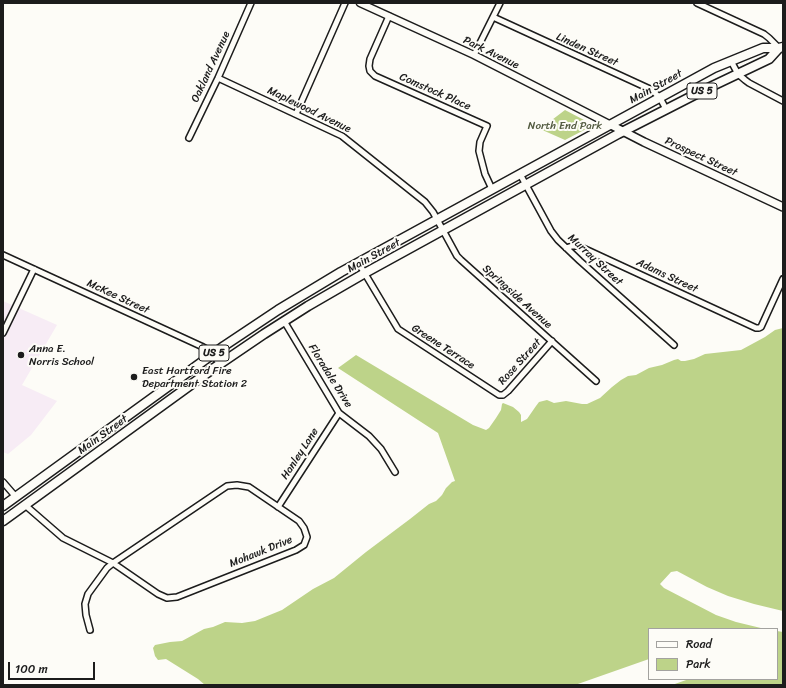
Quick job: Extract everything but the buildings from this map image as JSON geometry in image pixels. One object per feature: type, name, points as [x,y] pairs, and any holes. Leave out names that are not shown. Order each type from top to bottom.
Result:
[{"type":"highway","name":"Main Street","points":[[3,506],[212,354],[278,310],[358,262],[711,70],[731,60],[763,48],[781,48]]},
{"type":"highway","name":"Main Street","points":[[3,521],[220,364],[284,322],[365,273],[526,184],[623,131],[769,59],[781,48]]},
{"type":"highway","points":[[156,395],[164,405]]},
{"type":"main road","name":"Prospect Street","points":[[611,125],[783,207]]},
{"type":"street","name":"Oakland Avenue","points":[[189,138],[218,78],[251,3]]},
{"type":"street","points":[[296,114],[345,3]]},
{"type":"street","name":"Park Avenue","points":[[360,3],[474,55],[611,125]]},
{"type":"street","points":[[474,55],[500,3]]},
{"type":"street","points":[[697,3],[764,34],[781,48]]},
{"type":"street","name":"Comstock Place","points":[[389,16],[370,59],[370,71],[375,76],[487,126],[480,142],[479,151],[485,174],[492,189]]},
{"type":"street","name":"Linden Street","points":[[492,17],[652,90],[660,98],[666,109]]},
{"type":"street","points":[[731,60],[738,74],[749,83],[783,101]]},
{"type":"street","name":"Maplewood Avenue","points":[[218,78],[348,140],[425,202],[437,219]]},
{"type":"street","name":"Murray Street","points":[[520,174],[551,230],[566,248],[674,346]]},
{"type":"street","name":"Springside Avenue","points":[[437,219],[457,256],[596,381]]},
{"type":"street","name":"Adams Street","points":[[566,248],[572,246],[585,248],[756,328],[759,328],[762,324],[783,279]]},
{"type":"street","name":"McKee Street","points":[[3,255],[203,346],[209,350],[220,364]]},
{"type":"street","name":"Greene Terrace","points":[[358,262],[398,329],[494,392],[499,395],[503,395]]},
{"type":"street","points":[[3,333],[34,269]]},
{"type":"street","name":"Floradale Drive","points":[[284,322],[339,413],[369,436],[381,449],[395,472]]},
{"type":"street","name":"Rose Street","points":[[503,395],[552,341]]},
{"type":"street","name":"Hanley Lane","points":[[278,507],[339,413]]},
{"type":"street","points":[[3,482],[16,497]]},
{"type":"street","name":"Mohawk Drive","points":[[25,505],[63,538],[112,563],[158,594],[167,598],[177,597],[296,550],[304,545],[307,537],[304,528],[299,521],[248,487],[238,484],[227,486],[112,563]]},
{"type":"street","points":[[90,630],[85,604],[88,594],[112,563]]},
{"type":"shaded area","name":"Anna E. Norris School","points":[[3,301],[57,325],[22,385],[57,401],[31,435],[8,454],[3,452]]},
{"type":"green space","name":"North End Park","points":[[565,110],[584,120],[588,128],[565,140],[540,129]]},
{"type":"green space","points":[[783,328],[783,611],[728,596],[677,571],[671,572],[660,584],[664,588],[716,615],[761,628],[648,628],[648,659],[575,685],[205,685],[166,659],[158,660],[155,656],[153,648],[155,645],[182,641],[204,629],[225,622],[242,623],[255,621],[282,610],[313,589],[334,578],[429,504],[436,501],[446,488],[455,481],[438,433],[338,368],[356,355],[473,425],[486,430],[496,418],[503,403],[513,407],[519,412],[521,415],[521,422],[527,419],[539,402],[547,400],[554,403],[566,401],[587,404],[600,398],[612,387],[628,376],[636,375],[649,368],[678,359],[685,361],[705,354],[741,350],[775,330]]},
{"type":"green space","points":[[778,631],[783,632],[783,685],[672,685],[686,680],[778,680]]},
{"type":"place","name":"Anna E. Norris School","points":[[21,355]]},
{"type":"place","name":"East Hartford Fire Department Station 2","points":[[134,377]]}]
